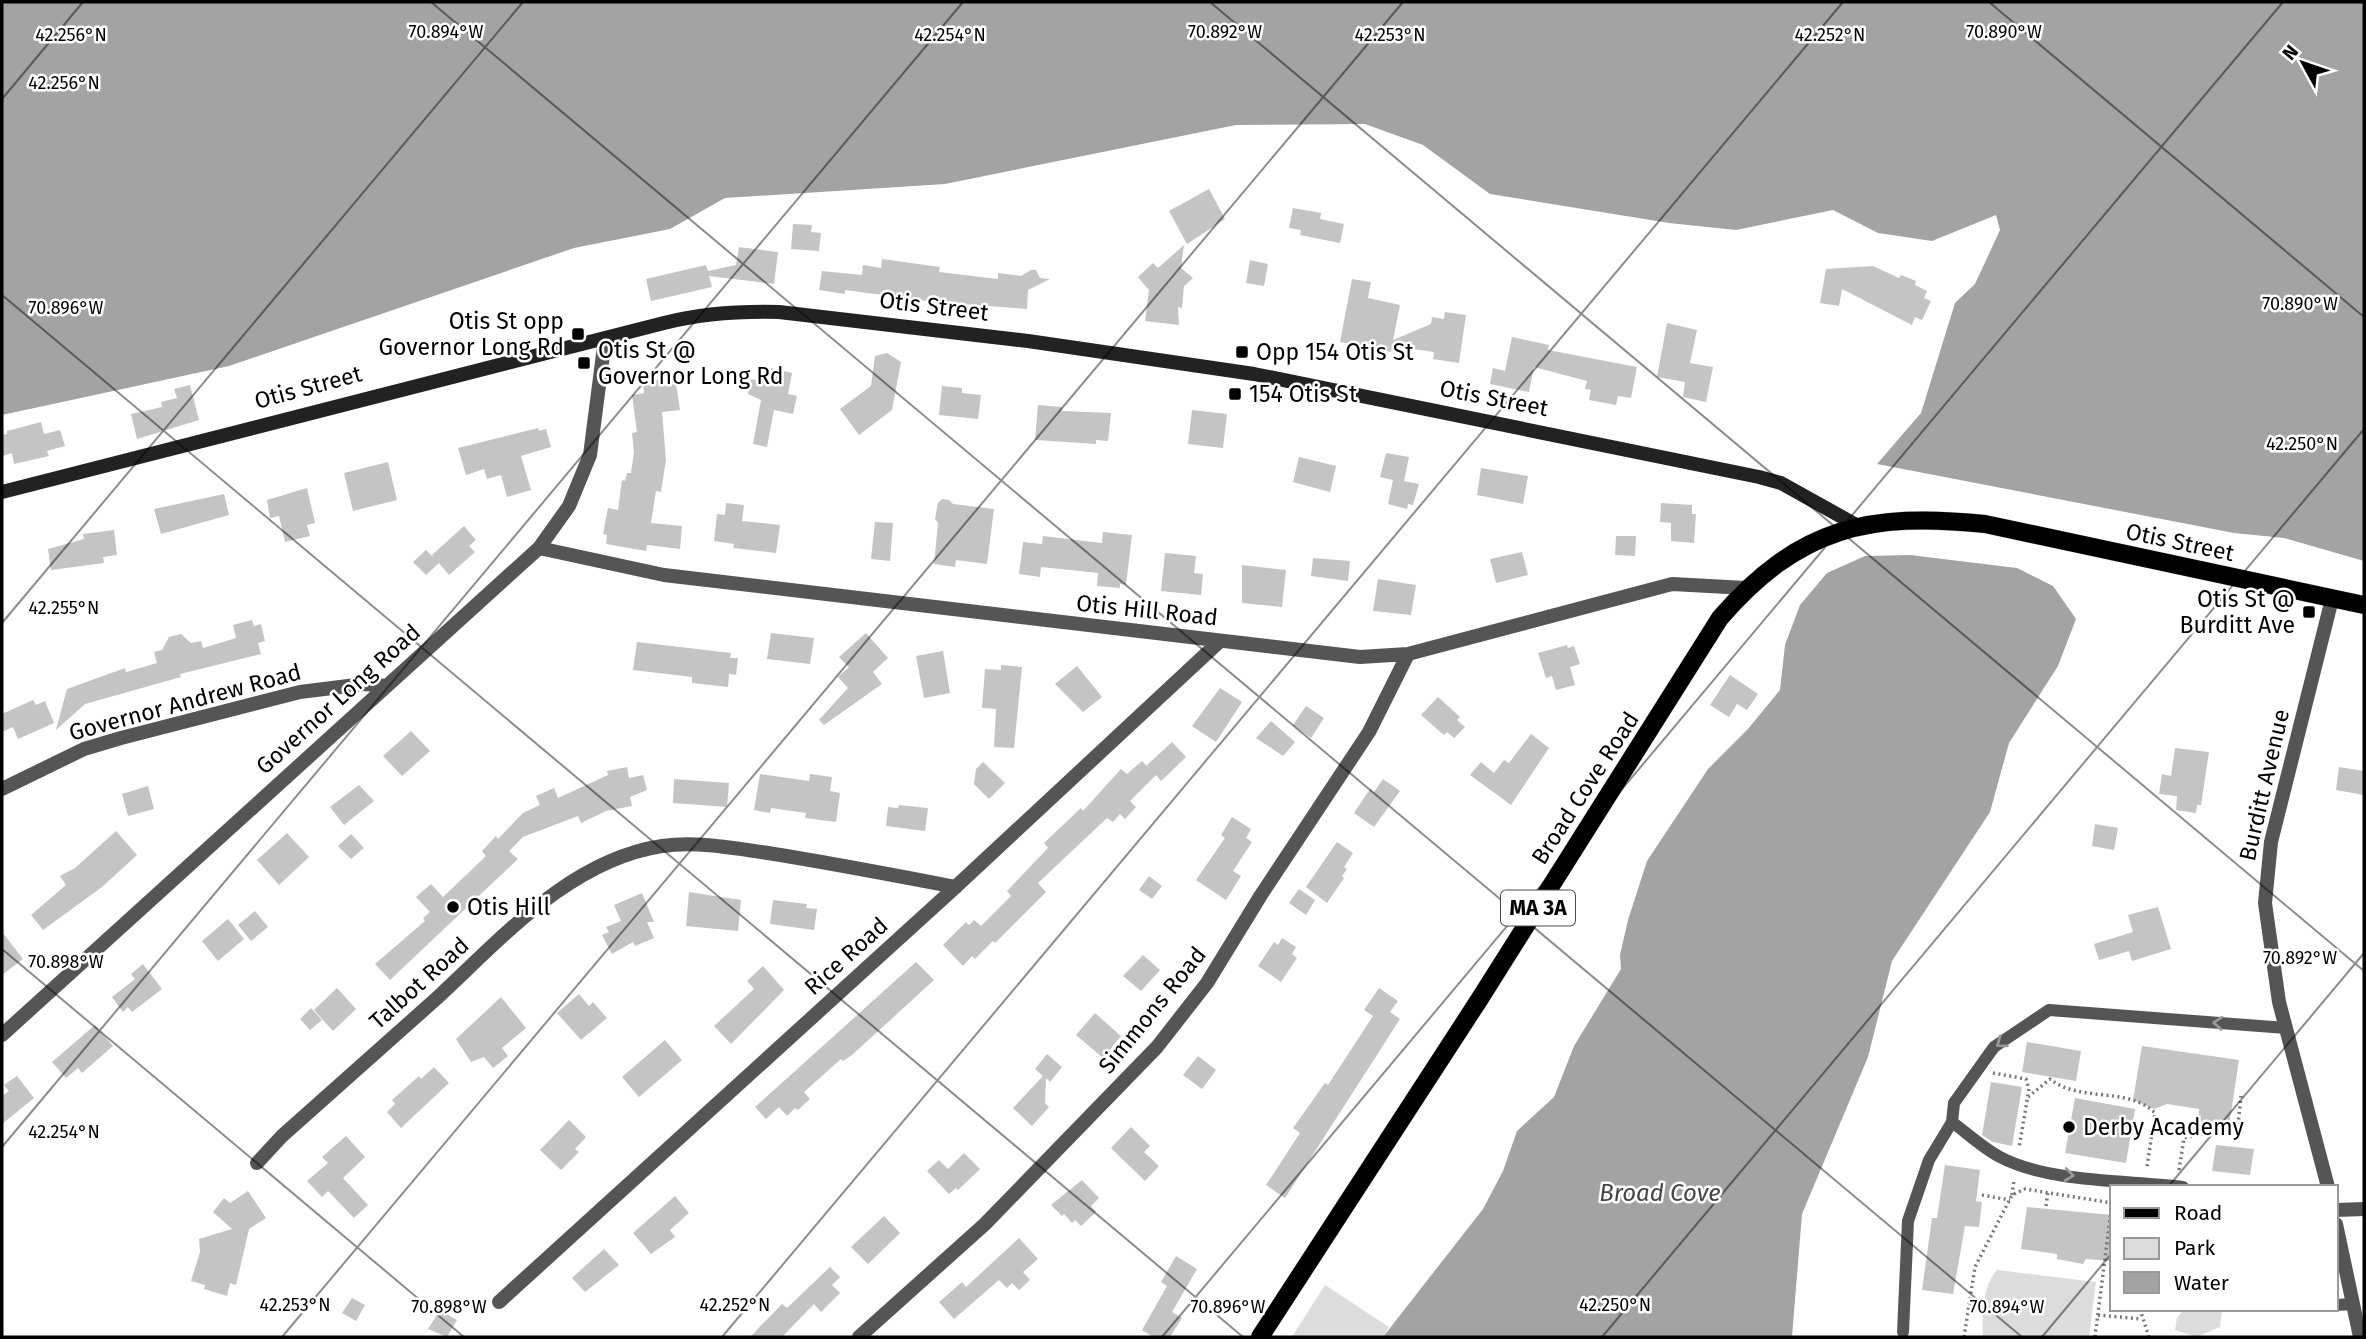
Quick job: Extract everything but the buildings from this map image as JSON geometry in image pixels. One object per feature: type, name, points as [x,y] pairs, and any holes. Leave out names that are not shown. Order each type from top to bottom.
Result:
[{"type":"main road","name":"Broad Cove Road","points":[[1260,1337],[1479,1000],[1720,618],[1746,588],[1812,543],[1858,526],[1928,518],[1985,524]]},
{"type":"main road","name":"Otis Street","points":[[1985,524],[2364,605]]},
{"type":"street","name":"Otis Street","points":[[2,492],[705,313],[779,312],[1147,356],[1254,374],[1759,477],[1781,483],[1858,526]]},
{"type":"street","name":"Governor Long Road","points":[[2,1035],[539,548],[569,506],[590,455],[605,339]]},
{"type":"street","name":"Otis Hill Road","points":[[539,548],[664,575],[1360,657],[1408,654],[1671,584],[1746,588]]},
{"type":"street","name":"Burditt Avenue","points":[[2327,1185],[2286,1028],[2269,949],[2265,903],[2271,842],[2332,599]]},
{"type":"street","name":"Rice Road","points":[[499,1302],[956,887],[1220,640]]},
{"type":"street","name":"Simmons Road","points":[[859,1337],[985,1224],[1157,1047],[1207,983],[1261,895],[1369,732],[1408,654]]},
{"type":"street","name":"Governor Andrew Road","points":[[2,789],[84,749],[121,738],[300,692],[365,684],[387,686]]},
{"type":"street","name":"Talbot Road","points":[[257,1163],[282,1136],[491,947],[573,880],[601,864],[643,850],[695,845],[837,864],[956,887]]},
{"type":"street","points":[[2338,1210],[2364,1209]]},
{"type":"street","points":[[2338,1233],[2360,1337]]},
{"type":"lane","points":[[1903,1332],[1908,1221],[1929,1160],[1952,1122],[1955,1102],[1994,1047],[2049,1010],[2286,1028]]},
{"type":"lane","points":[[1952,1122],[2000,1157],[2016,1163],[2060,1175],[2166,1185]]},
{"type":"lane","points":[[2338,1305],[2353,1304]]},
{"type":"path","points":[[1964,1337],[1975,1267],[2011,1197],[2028,1097],[2026,1079],[1977,1070]]},
{"type":"path","points":[[2028,1097],[2050,1079],[2063,1090],[2144,1102],[2155,1113],[2147,1169]]},
{"type":"path","points":[[2177,1185],[2185,1138],[2238,1125],[2241,1096]]},
{"type":"path","points":[[2046,1206],[2049,1186]]},
{"type":"path","points":[[1982,1195],[2011,1197],[2025,1189],[2110,1203]]},
{"type":"path","points":[[2095,1337],[2110,1219]]},
{"type":"path","points":[[2140,1311],[2149,1337]]},
{"type":"path","points":[[2098,1315],[2141,1319]]},
{"type":"green space","points":[[1997,1270],[2096,1282],[2089,1337],[1983,1337],[1986,1293]]},
{"type":"green space","points":[[1325,1285],[1389,1327],[1383,1337],[1292,1337]]},
{"type":"green space","points":[[2182,1311],[2222,1311],[2220,1327],[2196,1337],[2175,1330],[2177,1318]]},
{"type":"water","points":[[2,2],[2364,2],[2364,561],[2284,538],[2234,533],[1877,464],[1921,413],[1955,303],[1975,284],[2000,230],[1996,215],[1932,241],[1878,233],[1833,210],[1736,230],[1669,223],[1490,194],[1423,145],[1365,124],[1236,125],[945,184],[725,198],[670,229],[574,248],[229,366],[2,415]]},
{"type":"water","name":"Broad Cove","points":[[1910,555],[2017,568],[2053,586],[2076,619],[2058,666],[2009,743],[1990,812],[1892,961],[1868,1057],[1802,1214],[1792,1337],[1383,1337],[1483,1209],[1503,1171],[1517,1131],[1554,1097],[1574,1046],[1621,969],[1620,955],[1628,920],[1647,861],[1708,769],[1748,729],[1780,690],[1785,645],[1800,605],[1827,573],[1865,556]]},
{"type":"place","name":"Otis St opp Governor Long Rd","points":[[578,334]]},
{"type":"place","name":"Opp 154 Otis St","points":[[1242,352]]},
{"type":"place","name":"Otis St @ Governor Long Rd","points":[[584,363]]},
{"type":"place","name":"154 Otis St","points":[[1235,394]]},
{"type":"place","name":"Otis St @ Burditt Ave","points":[[2309,612]]},
{"type":"place","name":"Otis Hill","points":[[453,907]]},
{"type":"place","name":"Derby Academy","points":[[2069,1127]]}]
